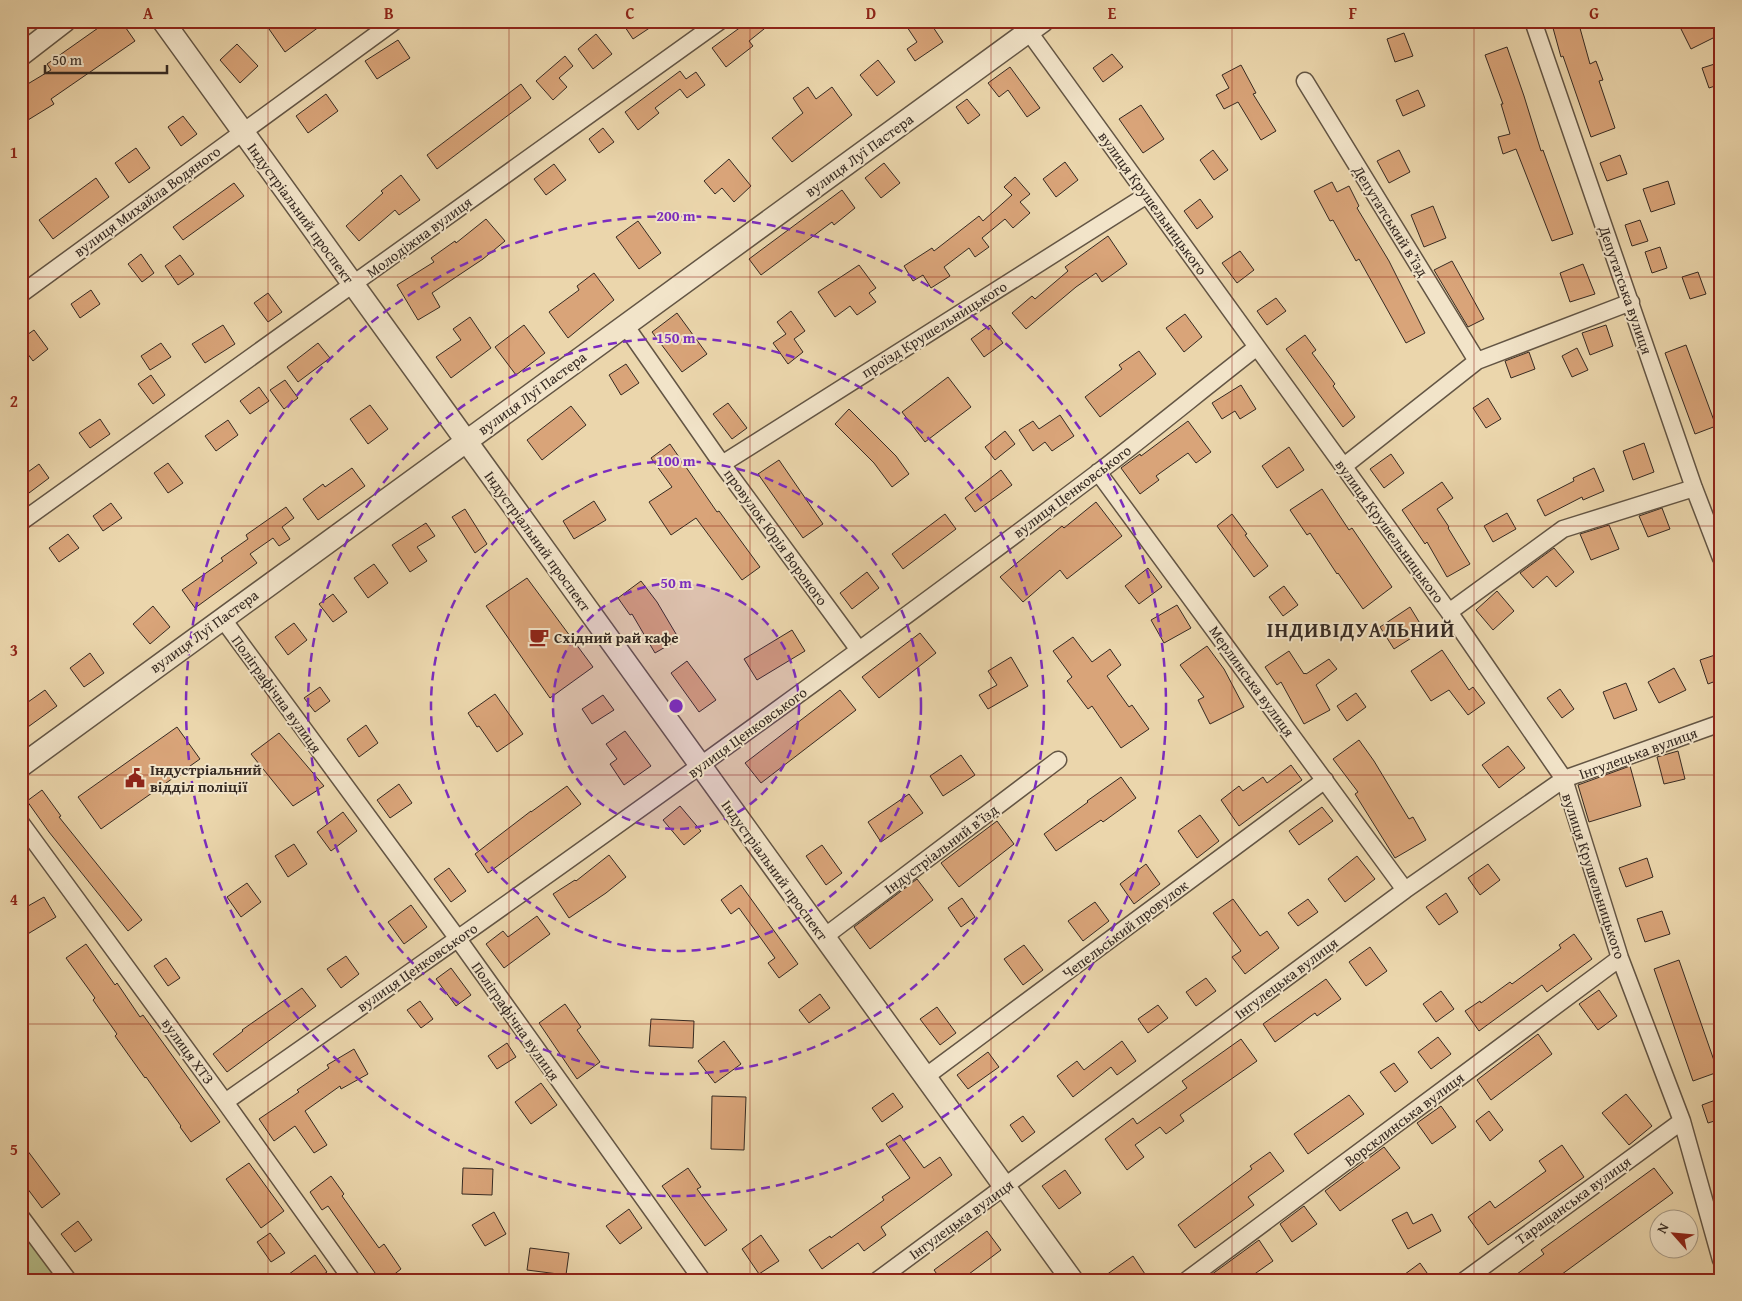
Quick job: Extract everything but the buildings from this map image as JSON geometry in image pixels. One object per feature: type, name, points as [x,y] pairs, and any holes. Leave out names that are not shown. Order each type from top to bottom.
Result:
[{"type":"street","points":[[21,55],[65,21]]},
{"type":"street","name":"Індустріальний проспект","points":[[163,21],[1072,1280]]},
{"type":"street","name":"вулиця Михайла Водяного","points":[[21,294],[395,21]]},
{"type":"street","name":"Молодіжна вулиця","points":[[21,522],[720,21]]},
{"type":"street","name":"Депутатська вулиця","points":[[1533,21],[1694,488],[1721,558]]},
{"type":"street","name":"вулиця Крушельницького","points":[[1031,25],[1147,195],[1449,612],[1564,779],[1620,958],[1682,1121],[1721,1260]]},
{"type":"street","name":"вулиця Луї Пастера","points":[[21,766],[625,325],[1031,25]]},
{"type":"street","name":"Депутатський в’їзд","points":[[1305,81],[1477,361]]},
{"type":"street","name":"проїзд Крушельницького","points":[[722,464],[1147,195]]},
{"type":"street","points":[[1344,466],[1477,361],[1631,302]]},
{"type":"street","name":"провулок Юрія Вороного","points":[[625,325],[722,464],[859,650]]},
{"type":"street","name":"вулиця Ценковського","points":[[225,1102],[701,766],[1098,472],[1257,347]]},
{"type":"street","name":"Мерлинська вулиця","points":[[1098,472],[1405,890]]},
{"type":"street","points":[[1449,612],[1563,529],[1694,488]]},
{"type":"street","name":"Поліграфічна вулиця","points":[[222,618],[458,939],[702,1280]]},
{"type":"street","name":"Інгулецька вулиця","points":[[878,1280],[1405,890],[1564,779],[1721,723]]},
{"type":"street","name":"Індустріальний в’їзд","points":[[824,937],[1058,760]]},
{"type":"street","name":"Чепельський провулок","points":[[925,1077],[1325,780]]},
{"type":"street","name":"вулиця ХТЗ","points":[[21,823],[225,1102],[352,1280]]},
{"type":"street","name":"Ворсклинська вулиця","points":[[1187,1280],[1620,958]]},
{"type":"street","name":"Таращанська вулиця","points":[[1465,1280],[1682,1121]]},
{"type":"street","points":[[21,1217],[68,1280]]},
{"type":"green space","points":[[30,1237],[61,1280],[21,1280],[21,1244]]},
{"type":"place","name":"Східний рай кафе","points":[[539,637]]},
{"type":"place","name":"Індустріальний відділ поліції","points":[[135,778]]},
{"type":"district","name":"ІНДИВІДУАЛЬНИЙ","points":[[1361,629]]}]
